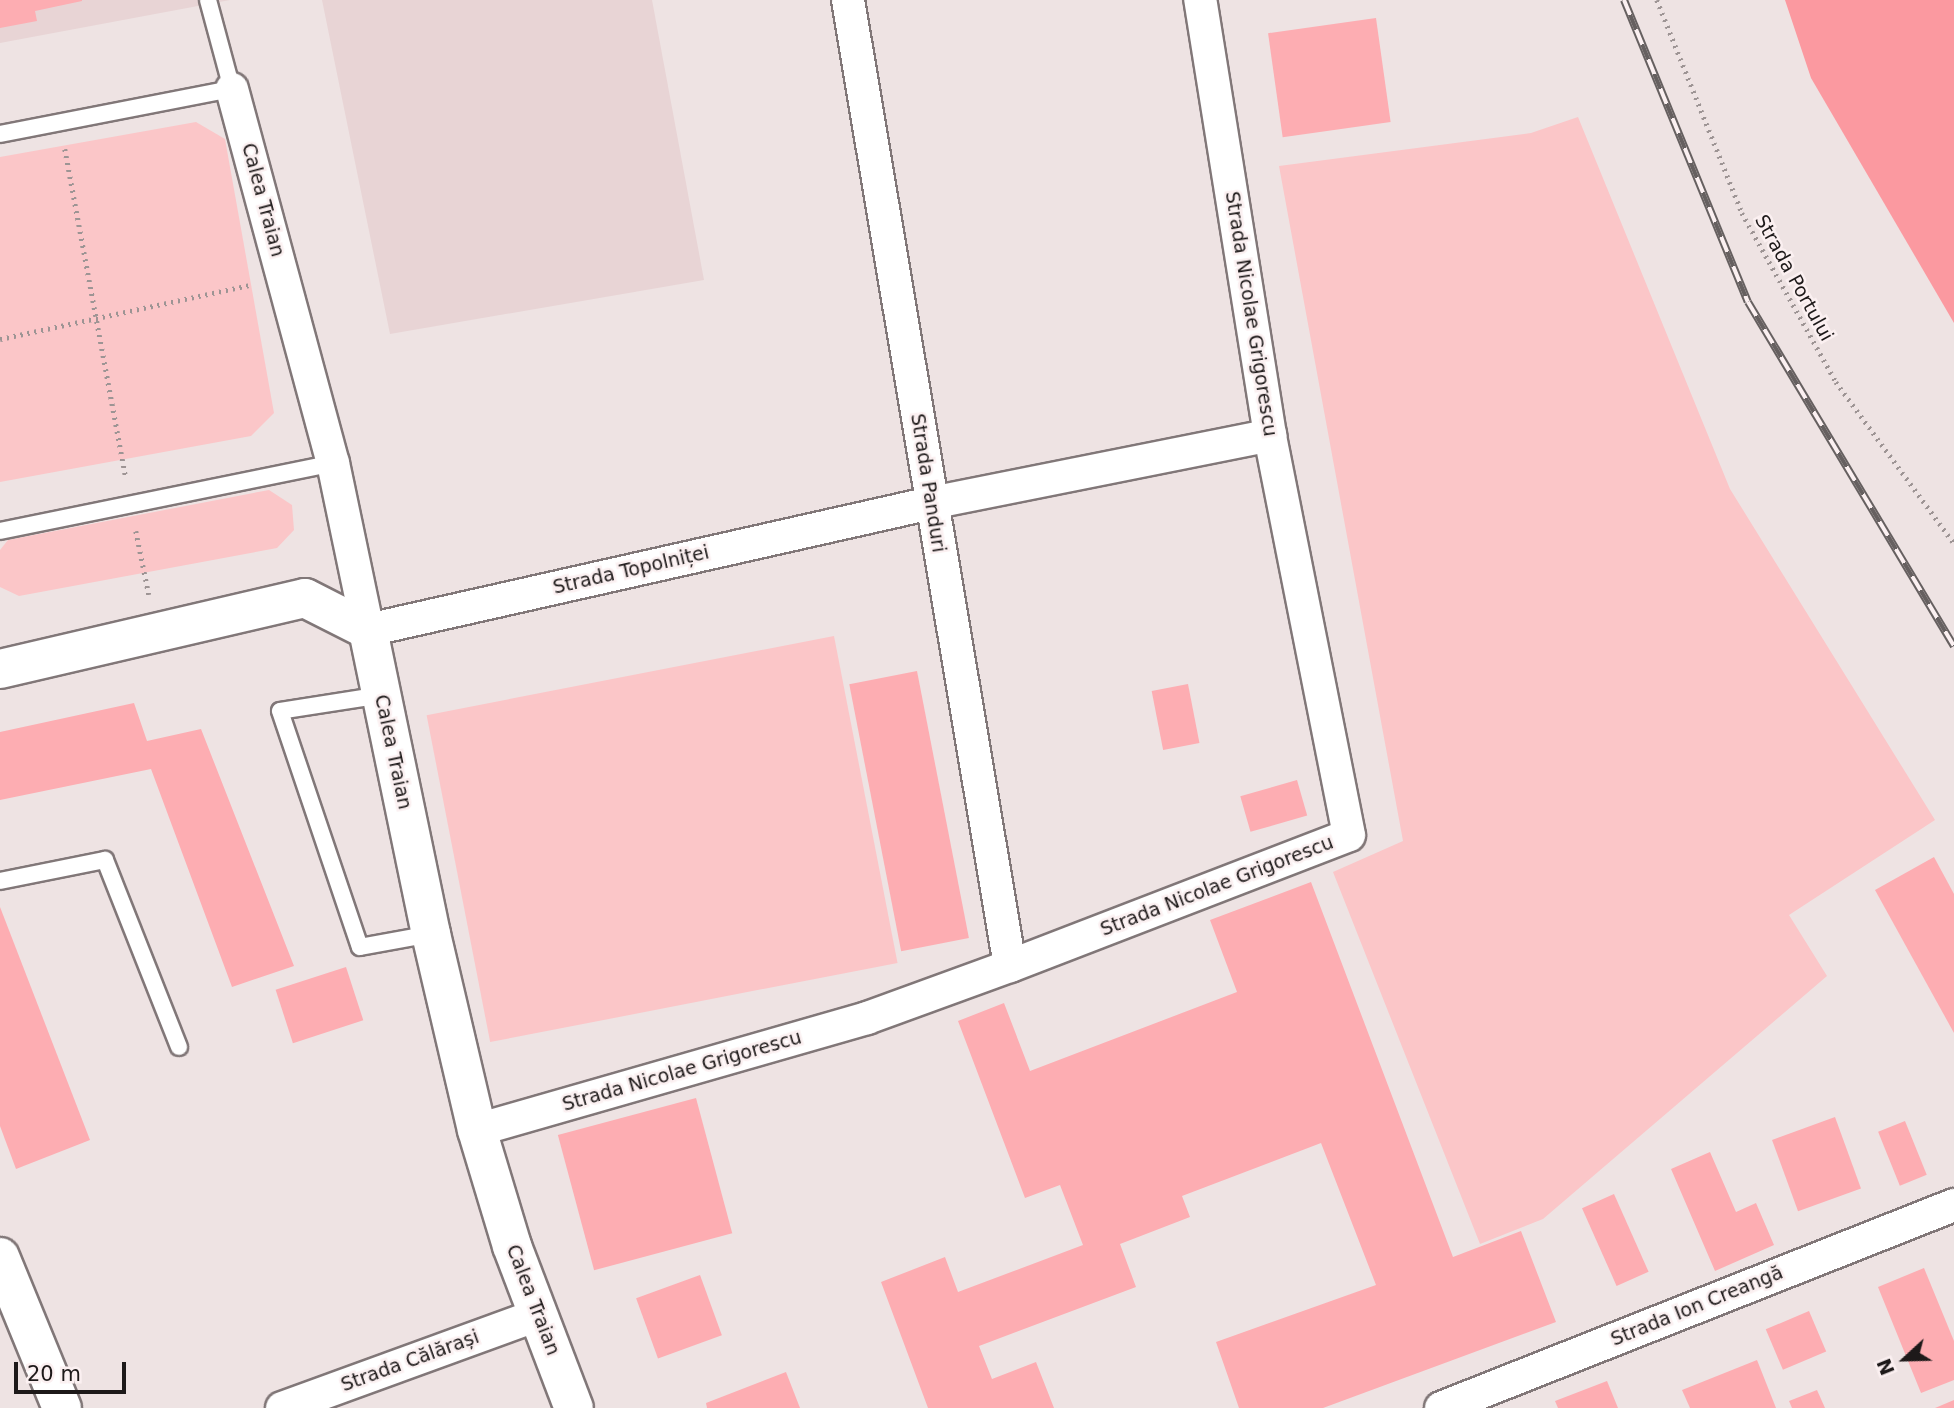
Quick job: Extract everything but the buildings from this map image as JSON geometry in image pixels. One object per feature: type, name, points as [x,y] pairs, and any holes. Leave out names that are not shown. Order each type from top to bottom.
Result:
[{"type":"street","name":"Strada Panduri","points":[[848,0],[1010,967]]},
{"type":"street","name":"Strada Nicolae Grigorescu","points":[[477,1130],[867,1018],[1010,967],[1349,835],[1270,435],[1200,0]]},
{"type":"street","name":"Calea Traian","points":[[232,89],[333,463],[431,934],[477,1130],[512,1246],[574,1408]]},
{"type":"street","name":"Strada Topolniței","points":[[368,630],[931,503],[1270,435]]},
{"type":"street","points":[[0,669],[305,598],[368,630]]},
{"type":"street","name":"Strada Ion Creangă","points":[[1441,1408],[1954,1205]]},
{"type":"street","points":[[0,1257],[62,1408]]},
{"type":"street","name":"Strada Călărași","points":[[282,1408],[538,1315]]},
{"type":"lane","points":[[0,134],[232,89],[208,0]]},
{"type":"lane","points":[[0,531],[333,463]]},
{"type":"lane","points":[[382,695],[280,711],[360,947],[431,934]]},
{"type":"lane","points":[[0,881],[106,860],[179,1047]]},
{"type":"path","name":"Strada Portului","points":[[1657,0],[1742,213],[1836,382],[1954,543]]},
{"type":"path","points":[[61,121],[156,631]]},
{"type":"path","points":[[0,339],[284,277]]},
{"type":"shaded area","points":[[0,0],[230,0],[0,43]]},
{"type":"shaded area","points":[[322,0],[652,0],[704,280],[390,334]]},
{"type":"shaded area","points":[[1785,0],[1954,0],[1954,323],[1811,78]]},
{"type":"shaded area","points":[[1578,117],[1730,489],[1935,820],[1789,915],[1827,976],[1543,1219],[1480,1244],[1333,872],[1403,841],[1279,166],[1531,133]]},
{"type":"shaded area","points":[[196,122],[225,139],[274,413],[251,436],[0,482],[0,157]]},
{"type":"shaded area","points":[[269,490],[292,505],[294,530],[277,548],[19,596],[0,587],[0,550],[8,540]]},
{"type":"shaded area","points":[[834,636],[898,963],[490,1042],[427,715]]},
{"type":"railway","points":[[1624,0],[1748,302],[1954,646]]}]
